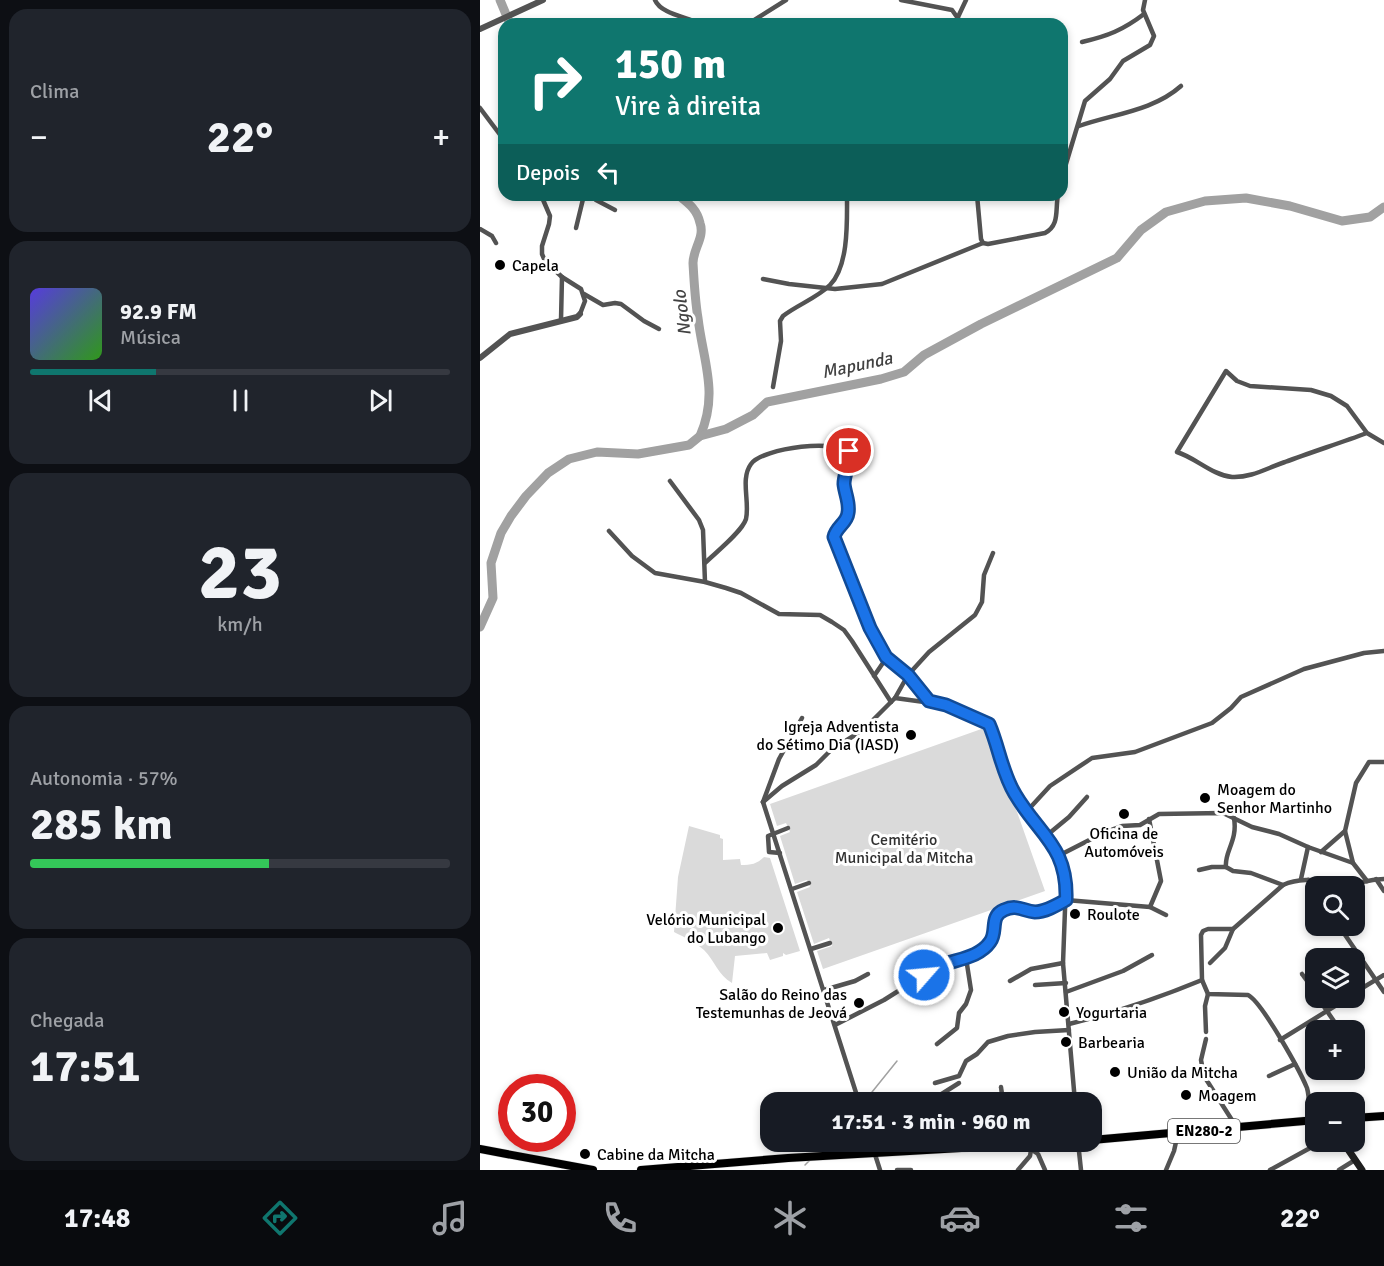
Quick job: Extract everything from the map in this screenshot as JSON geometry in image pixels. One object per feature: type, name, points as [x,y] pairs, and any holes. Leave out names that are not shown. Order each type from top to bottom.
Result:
[{"type":"main road","points":[[1365,1117],[1384,1116]]},
{"type":"main road","name":"EN280-2","points":[[1102,1139],[1237,1129],[1305,1121]]},
{"type":"main road","points":[[480,1149],[593,1170]]},
{"type":"main road","points":[[641,1170],[710,1167],[842,1152]]},
{"type":"main road","points":[[1350,1152],[1362,1170]]},
{"type":"street","points":[[504,18],[543,0]]},
{"type":"street","points":[[655,0],[658,6],[686,18]]},
{"type":"street","points":[[758,18],[786,0]]},
{"type":"street","points":[[901,0],[939,6],[952,10],[958,17],[966,0]]},
{"type":"street","points":[[1068,158],[1085,101],[1110,79],[1123,61],[1150,45],[1154,36],[1144,14],[1145,0]]},
{"type":"street","points":[[1082,42],[1110,35],[1144,14]]},
{"type":"street","points":[[480,29],[498,21]]},
{"type":"street","points":[[1078,126],[1151,105],[1168,98],[1181,86]]},
{"type":"street","points":[[480,108],[498,132]]},
{"type":"street","points":[[544,201],[550,216],[542,254],[545,261],[561,277],[576,284],[585,294],[603,305],[621,304],[659,329]]},
{"type":"street","points":[[576,228],[583,201]]},
{"type":"street","points":[[598,201],[615,210]]},
{"type":"street","points":[[773,387],[781,341],[780,321],[783,316],[827,288],[836,278],[847,240],[847,201]]},
{"type":"street","points":[[978,201],[983,243]]},
{"type":"street","points":[[763,279],[827,288],[882,284],[983,243],[1003,242],[1045,233],[1053,229],[1058,201]]},
{"type":"street","points":[[480,229],[492,236],[496,243]]},
{"type":"street","points":[[561,277],[561,320]]},
{"type":"street","points":[[480,358],[510,334],[576,317],[584,308],[585,294]]},
{"type":"street","points":[[1367,433],[1276,465],[1263,472],[1246,476],[1230,477],[1211,469],[1191,456],[1177,452],[1226,370],[1237,381],[1250,386],[1311,390],[1331,396],[1347,406],[1367,433],[1384,443]]},
{"type":"street","points":[[705,563],[746,520],[746,474],[754,460],[766,454],[801,447],[837,447],[846,450],[850,454],[844,482],[849,512],[846,520],[836,531],[836,545],[845,561],[870,628],[886,657],[908,675],[929,701]]},
{"type":"street","points":[[670,481],[699,520],[703,530],[705,582]]},
{"type":"street","points":[[609,531],[632,556],[655,573],[705,582],[741,593],[779,614],[820,615],[844,630],[874,676],[893,700]]},
{"type":"street","points":[[763,802],[782,786],[816,765],[831,750],[863,730],[893,700],[908,675],[930,652],[975,615],[982,602],[984,575],[993,553]]},
{"type":"street","points":[[1027,811],[1050,786],[1092,758],[1135,752],[1212,723],[1241,697],[1304,669],[1364,653],[1384,651]]},
{"type":"street","points":[[874,676],[886,657]]},
{"type":"street","points":[[893,700],[929,701],[946,705],[989,724],[1014,794],[1060,855],[1066,883],[1063,963],[1074,1092]]},
{"type":"street","points":[[802,718],[779,759],[763,802],[856,1092]]},
{"type":"street","points":[[1353,863],[1353,854],[1345,831],[1356,783],[1369,762],[1384,762]]},
{"type":"street","points":[[1046,836],[1069,817],[1087,797]]},
{"type":"street","points":[[1060,855],[1105,832],[1122,826],[1140,825],[1160,814],[1223,813],[1252,827],[1279,834],[1353,863],[1367,882],[1384,879]]},
{"type":"street","points":[[1226,867],[1225,860],[1236,831],[1234,818]]},
{"type":"street","points":[[1149,819],[1161,881],[1150,908]]},
{"type":"street","points":[[780,853],[771,853],[768,849],[768,836],[788,828]]},
{"type":"street","points":[[1321,852],[1345,831]]},
{"type":"street","points":[[1301,879],[1308,847]]},
{"type":"street","points":[[1198,870],[1226,867],[1283,885]]},
{"type":"street","points":[[1376,879],[1384,891]]},
{"type":"street","points":[[1210,963],[1225,948],[1233,929],[1283,885],[1305,880]]},
{"type":"street","points":[[792,889],[808,883]]},
{"type":"street","points":[[835,1025],[884,1000],[938,966],[966,958],[990,943],[996,916],[1001,910],[1017,906],[1033,911],[1043,911],[1066,900],[1150,908],[1167,915]]},
{"type":"street","points":[[1206,1032],[1205,1006],[1208,994],[1202,980],[1201,935],[1208,929],[1233,929]]},
{"type":"street","points":[[1346,936],[1384,992]]},
{"type":"street","points":[[811,949],[830,943]]},
{"type":"street","points":[[1066,992],[1123,971],[1152,954]]},
{"type":"street","points":[[937,1044],[957,1028],[959,1013],[969,997],[971,983],[966,958]]},
{"type":"street","points":[[1010,981],[1031,969],[1063,963]]},
{"type":"street","points":[[824,990],[855,981],[868,974]]},
{"type":"street","points":[[1302,974],[1305,978]]},
{"type":"street","points":[[1365,987],[1384,975]]},
{"type":"street","points":[[1069,1023],[1123,1011],[1202,980]]},
{"type":"street","points":[[1035,985],[1066,983]]},
{"type":"street","points":[[1208,994],[1242,994],[1253,997],[1295,1064],[1308,1092]]},
{"type":"street","points":[[1325,1008],[1333,1020]]},
{"type":"street","points":[[1280,1040],[1332,1008]]},
{"type":"street","points":[[935,1083],[959,1076],[966,1061],[977,1054],[988,1042],[1026,1033],[1069,1030]]},
{"type":"street","points":[[1206,1039],[1202,1060],[1204,1076],[1237,1129]]},
{"type":"street","points":[[1269,1076],[1295,1064]]},
{"type":"street","points":[[945,1092],[959,1083]]},
{"type":"street","points":[[1001,1087],[1002,1092]]},
{"type":"street","points":[[1166,1170],[1178,1133]]},
{"type":"street","points":[[1270,1170],[1305,1151]]},
{"type":"street","points":[[875,1152],[880,1170]]},
{"type":"street","points":[[1018,1170],[1032,1152]]},
{"type":"street","points":[[1037,1152],[1045,1170]]},
{"type":"street","points":[[1079,1152],[1081,1170]]},
{"type":"street","points":[[1340,1170],[1355,1160]]},
{"type":"street","points":[[897,1170],[910,1170]]},
{"type":"green space","name":"Cemitério Municipal da Mitcha","points":[[987,727],[1045,891],[823,969],[817,951],[832,946],[829,938],[814,944],[797,892],[810,887],[807,880],[795,884],[780,836],[790,832],[786,823],[777,826],[770,804]]},
{"type":"green space","points":[[689,826],[720,835],[723,839],[723,860],[740,859],[741,865],[745,865],[756,863],[764,857],[770,858],[800,951],[786,955],[783,953],[783,956],[770,960],[767,953],[735,956],[732,983],[723,976],[704,950],[674,932],[678,877]]},
{"type":"waterway","name":"Ngolo","points":[[500,0],[508,18]]},
{"type":"waterway","name":"Mapunda","points":[[480,627],[493,598],[491,563],[501,533],[526,496],[548,473],[569,459],[597,452],[638,454],[689,445],[700,436],[726,429],[753,415],[767,402],[881,379],[904,372],[924,355],[981,324],[1117,258],[1141,230],[1166,212],[1205,201],[1246,198],[1290,206],[1342,221],[1370,217],[1384,207]]},
{"type":"waterway","name":"Ngolo","points":[[685,201],[699,218],[701,228],[693,263],[696,304],[709,391],[706,420],[700,436]]},
{"type":"waterway","points":[[872,1092],[897,1061]]},
{"type":"waterway","points":[[805,1165],[810,1160]]},
{"type":"place","name":"Capela","points":[[500,265]]},
{"type":"place","name":"Igreja Adventista do Sétimo Dia (IASD)","points":[[911,735]]},
{"type":"place","name":"Moagem do Senhor Martinho","points":[[1205,798]]},
{"type":"place","name":"Oficina de Automóveis","points":[[1124,814]]},
{"type":"place","name":"Roulote","points":[[1075,914]]},
{"type":"place","name":"Velório Municipal do Lubango","points":[[778,928]]},
{"type":"place","name":"Salão do Reino das Testemunhas de Jeová","points":[[859,1003]]},
{"type":"place","name":"Yogurtaria","points":[[1064,1012]]},
{"type":"place","name":"Barbearia","points":[[1066,1042]]},
{"type":"place","name":"União da Mitcha","points":[[1115,1072]]},
{"type":"place","name":"Moagem","points":[[1186,1095]]},
{"type":"place","name":"Cabine da Mitcha","points":[[585,1154]]},
{"type":"route","points":[[849,451],[844,482],[849,512],[834,537],[870,628],[886,657],[920,687],[929,701],[946,705],[989,724],[1014,794],[1060,855],[1066,883],[1066,900],[1037,912],[1017,906],[1001,910],[996,916],[990,943],[982,950],[966,958],[938,966],[924,975]]}]
